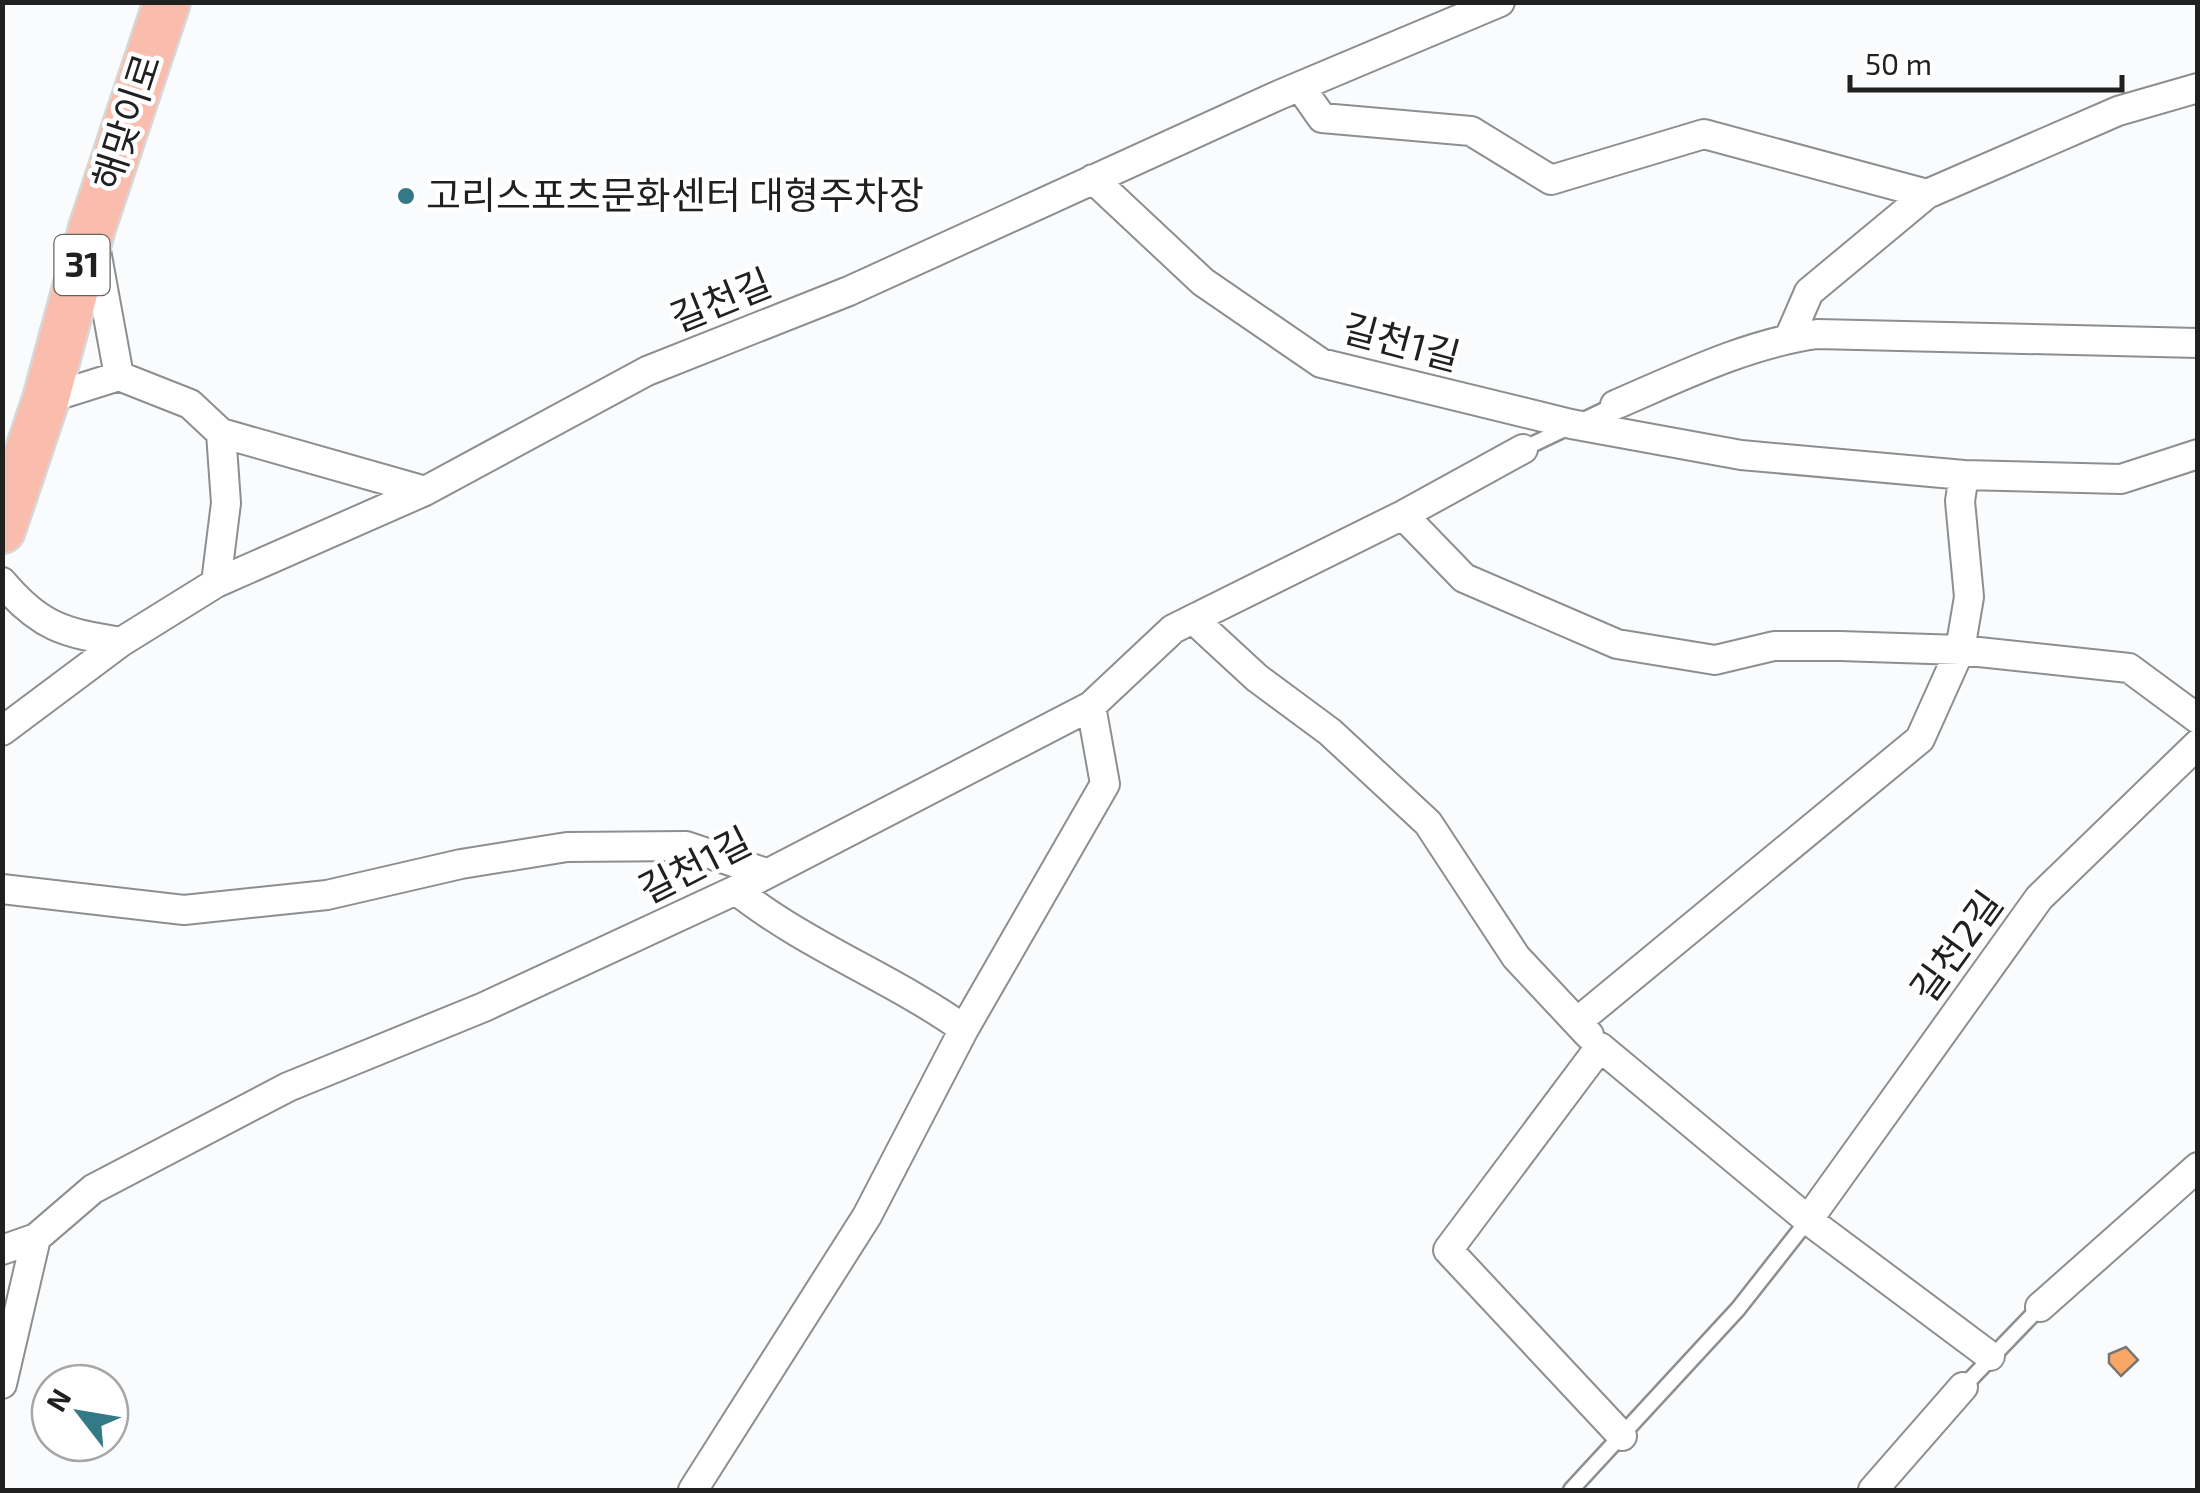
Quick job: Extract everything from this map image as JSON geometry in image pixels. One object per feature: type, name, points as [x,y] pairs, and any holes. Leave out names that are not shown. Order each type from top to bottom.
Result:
[{"type":"main road","name":"해맞이로","points":[[2,530],[46,399],[92,228],[167,2]]},
{"type":"street","name":"길천길","points":[[2,731],[121,642],[216,582],[425,491],[646,370],[849,291],[1500,2]]},
{"type":"street","points":[[1301,88],[1322,118],[1470,131],[1550,180],[1704,134],[1927,194]]},
{"type":"street","points":[[1789,338],[1809,292],[1927,194],[2118,111],[2198,88]]},
{"type":"street","name":"길천1길","points":[[1093,180],[1202,282],[1321,363],[1572,424],[1741,456],[1964,475],[2121,479],[2198,454]]},
{"type":"street","points":[[92,228],[118,376]]},
{"type":"street","points":[[1615,404],[1723,359],[1789,338],[1817,334],[2198,343]]},
{"type":"street","points":[[46,399],[118,376],[190,404],[222,433],[425,491]]},
{"type":"street","points":[[216,582],[226,503],[222,433]]},
{"type":"street","name":"길천1길","points":[[2,1250],[36,1238],[94,1189],[288,1087],[484,1008],[736,890],[1090,706],[1173,628],[1403,515],[1523,449]]},
{"type":"street","points":[[1577,1022],[1920,739],[1960,650],[1969,597],[1960,500],[1964,475]]},
{"type":"street","points":[[1403,515],[1464,578],[1617,644],[1715,660],[1774,646],[1960,650],[2130,668],[2198,719]]},
{"type":"street","points":[[2,582],[31,616],[73,635],[121,642]]},
{"type":"street","points":[[1193,619],[1257,678],[1330,732],[1428,823],[1516,956],[1600,1047],[1808,1220],[1990,1356]]},
{"type":"street","points":[[693,1490],[866,1216],[964,1030],[1106,784],[1090,706]]},
{"type":"street","name":"길천2길","points":[[1808,1220],[2039,898],[2198,744]]},
{"type":"street","points":[[2,889],[184,910],[327,895],[461,864],[567,846],[686,846],[766,872]]},
{"type":"street","points":[[736,890],[772,919],[918,996],[964,1030]]},
{"type":"street","points":[[1600,1047],[1448,1250],[1622,1436]]},
{"type":"street","points":[[2040,1307],[2198,1167]]},
{"type":"street","points":[[2,1384],[36,1238]]},
{"type":"street","points":[[1873,1490],[1963,1387]]},
{"type":"lane","points":[[1523,449],[1615,404]]},
{"type":"lane","name":"길천2길","points":[[1572,1490],[1738,1309],[1808,1220]]},
{"type":"lane","points":[[1963,1387],[2040,1307]]},
{"type":"building","points":[[2126,1347],[2138,1360],[2121,1376],[2109,1363],[2109,1354]]},
{"type":"place","name":"고리스포츠문화센터 대형주차장","points":[[406,196]]}]
